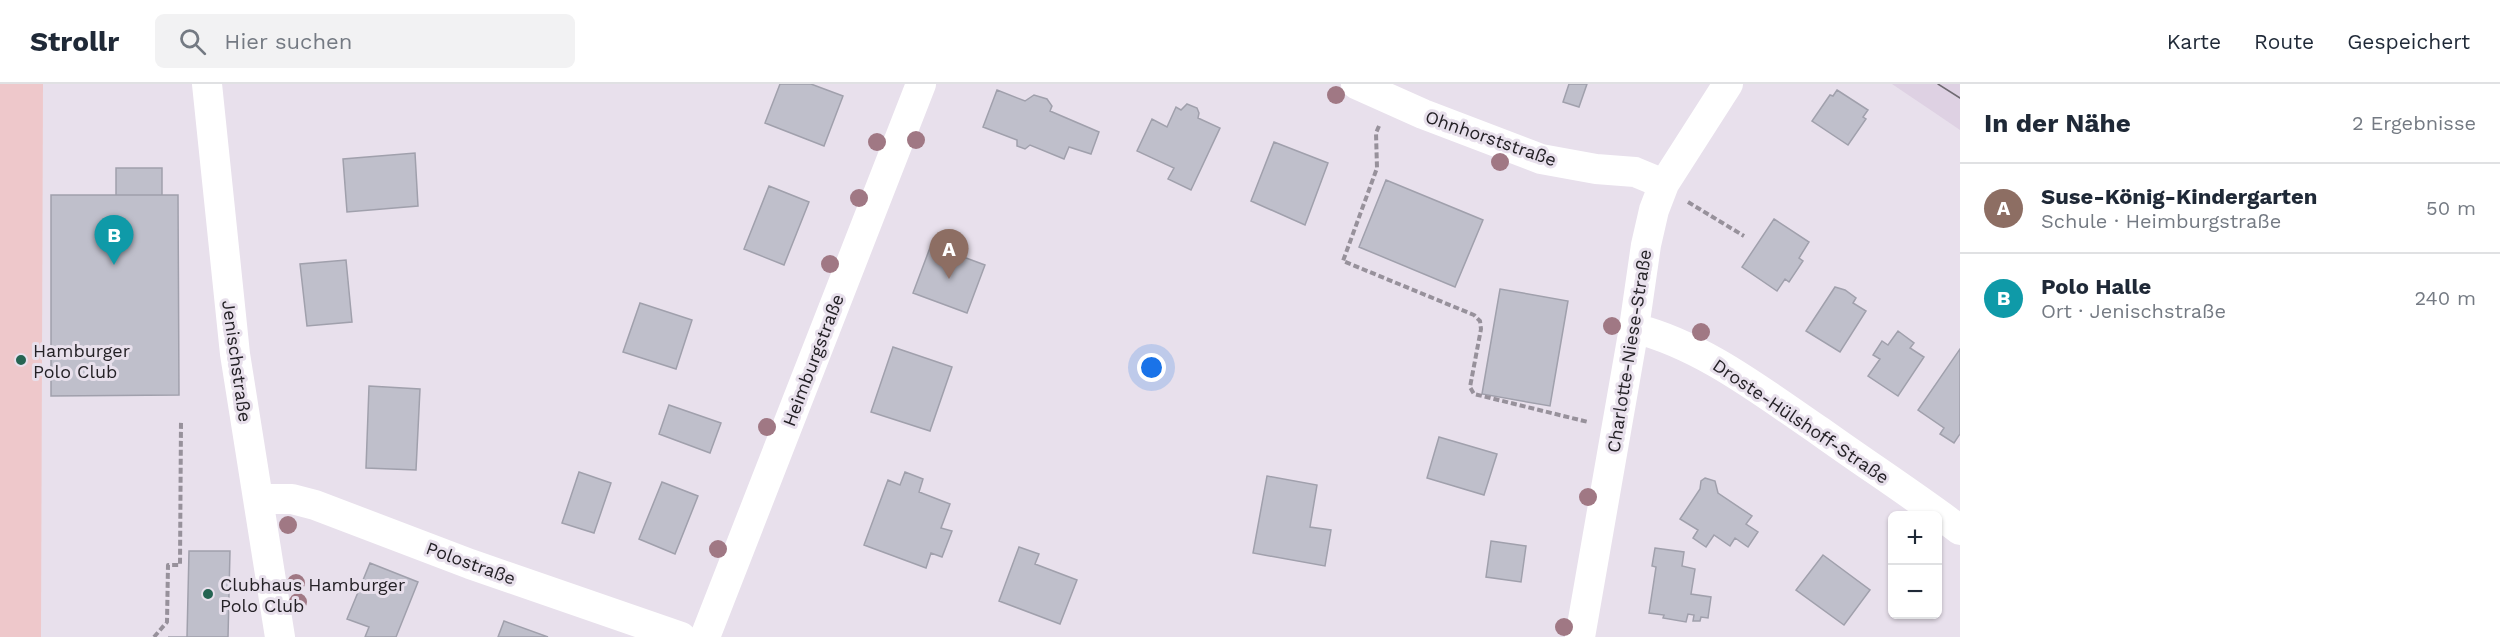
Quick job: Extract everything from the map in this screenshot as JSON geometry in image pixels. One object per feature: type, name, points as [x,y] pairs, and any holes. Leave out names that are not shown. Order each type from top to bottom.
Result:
[{"type":"street","name":"Jenischstraße","points":[[207,84],[235,354],[280,637]]},
{"type":"street","name":"Heimburgstraße","points":[[705,637],[921,84]]},
{"type":"street","name":"Ohnhorststraße","points":[[1356,84],[1423,114],[1541,159],[1596,170],[1635,172],[1674,192]]},
{"type":"street","name":"Charlotte-Niese-Straße","points":[[1580,637],[1634,328],[1646,245],[1654,210],[1674,192],[1728,84]]},
{"type":"street","name":"Droste-Hülshoff-Straße","points":[[1634,328],[1682,343],[1712,360],[1761,391],[1960,530]]},
{"type":"street","name":"Polostraße","points":[[259,499],[292,499],[315,505],[470,564],[681,637]]},
{"type":"path","points":[[1381,120],[1376,133],[1377,168],[1343,261],[1474,315],[1480,321],[1481,329],[1470,387],[1474,394],[1598,425]]},
{"type":"path","points":[[1674,192],[1744,236]]},
{"type":"path","points":[[154,637],[167,622],[168,565],[180,565],[181,421]]},
{"type":"shaded area","name":"Hamburger Polo Club","points":[[0,84],[43,84],[41,637],[0,637]]},
{"type":"shaded area","points":[[1892,84],[1960,84],[1960,130],[1938,115]]},
{"type":"building","points":[[780,84],[811,84],[843,96],[824,146],[765,123]]},
{"type":"building","points":[[1569,84],[1587,84],[1579,107],[1563,102]]},
{"type":"building","points":[[997,90],[1025,101],[1034,95],[1047,99],[1052,106],[1050,111],[1099,132],[1091,154],[1069,147],[1064,159],[1030,145],[1025,149],[1017,146],[1017,140],[983,127]]},
{"type":"building","points":[[1837,90],[1868,110],[1863,117],[1866,119],[1848,145],[1812,121],[1830,95],[1833,96]]},
{"type":"building","points":[[1187,104],[1197,108],[1198,118],[1220,128],[1191,190],[1168,179],[1174,168],[1137,151],[1152,119],[1167,127],[1176,107],[1181,110]]},
{"type":"building","points":[[1274,142],[1328,163],[1305,225],[1251,201]]},
{"type":"building","points":[[415,153],[418,206],[347,212],[343,159]]},
{"type":"building","points":[[116,168],[162,168],[162,195],[116,195]]},
{"type":"building","points":[[1386,180],[1483,220],[1455,287],[1359,247]]},
{"type":"building","points":[[769,186],[809,202],[784,265],[744,249]]},
{"type":"building","points":[[51,195],[178,195],[179,395],[51,396]]},
{"type":"building","points":[[1774,219],[1809,242],[1799,258],[1803,261],[1789,282],[1785,279],[1777,291],[1742,267]]},
{"type":"building","points":[[931,245],[985,265],[967,313],[913,293]]},
{"type":"building","points":[[346,260],[352,322],[307,326],[300,264]]},
{"type":"building","points":[[1835,287],[1845,290],[1856,298],[1853,303],[1866,311],[1840,352],[1806,331]]},
{"type":"building","points":[[1500,289],[1568,301],[1550,406],[1482,394]]},
{"type":"building","points":[[640,303],[692,320],[676,369],[623,352]]},
{"type":"building","points":[[1898,331],[1914,343],[1910,348],[1924,357],[1898,396],[1868,376],[1880,359],[1873,355],[1882,341],[1888,345]]},
{"type":"building","points":[[893,347],[952,367],[930,431],[871,412]]},
{"type":"building","points":[[1960,349],[1960,434],[1954,443],[1940,434],[1944,428],[1918,410]]},
{"type":"building","points":[[369,386],[420,389],[416,470],[366,468]]},
{"type":"building","points":[[669,405],[721,423],[710,453],[659,434]]},
{"type":"building","points":[[1439,437],[1497,454],[1484,495],[1427,478]]},
{"type":"building","points":[[579,472],[611,483],[594,533],[562,523]]},
{"type":"building","points":[[905,472],[923,479],[919,492],[950,504],[941,528],[952,531],[942,557],[931,553],[926,568],[864,545],[888,480],[900,485]]},
{"type":"building","points":[[1267,476],[1317,485],[1310,527],[1331,530],[1325,566],[1253,553]]},
{"type":"building","points":[[1705,478],[1715,481],[1718,493],[1752,516],[1746,524],[1758,532],[1748,547],[1735,538],[1730,546],[1714,535],[1706,547],[1693,538],[1698,530],[1680,519],[1700,489],[1701,481]]},
{"type":"building","points":[[662,482],[698,496],[675,554],[639,539]]},
{"type":"building","points":[[1491,541],[1526,546],[1521,582],[1486,577]]},
{"type":"building","points":[[1019,547],[1039,554],[1035,564],[1077,580],[1060,624],[999,601]]},
{"type":"building","points":[[1655,548],[1684,552],[1682,566],[1695,569],[1691,594],[1711,597],[1708,618],[1701,617],[1700,621],[1693,621],[1694,615],[1688,614],[1686,622],[1649,613],[1656,567],[1652,566]]},
{"type":"building","name":"Clubhaus Hamburger Polo Club","points":[[189,551],[230,551],[228,637],[187,637]]},
{"type":"building","points":[[1823,555],[1870,590],[1844,625],[1796,590]]},
{"type":"building","points":[[370,563],[418,582],[396,637],[365,637],[369,627],[347,619]]},
{"type":"building","points":[[504,621],[548,637],[498,637]]},
{"type":"tram line","points":[[1938,84],[1960,98]]},
{"type":"place","name":"Polo Halle","points":[[114,265]]},
{"type":"place","name":"Suse-König-Kindergarten","points":[[949,279]]},
{"type":"place","name":"Hamburger Polo Club","points":[[21,360]]},
{"type":"place","name":"Clubhaus Hamburger Polo Club","points":[[208,594]]}]
